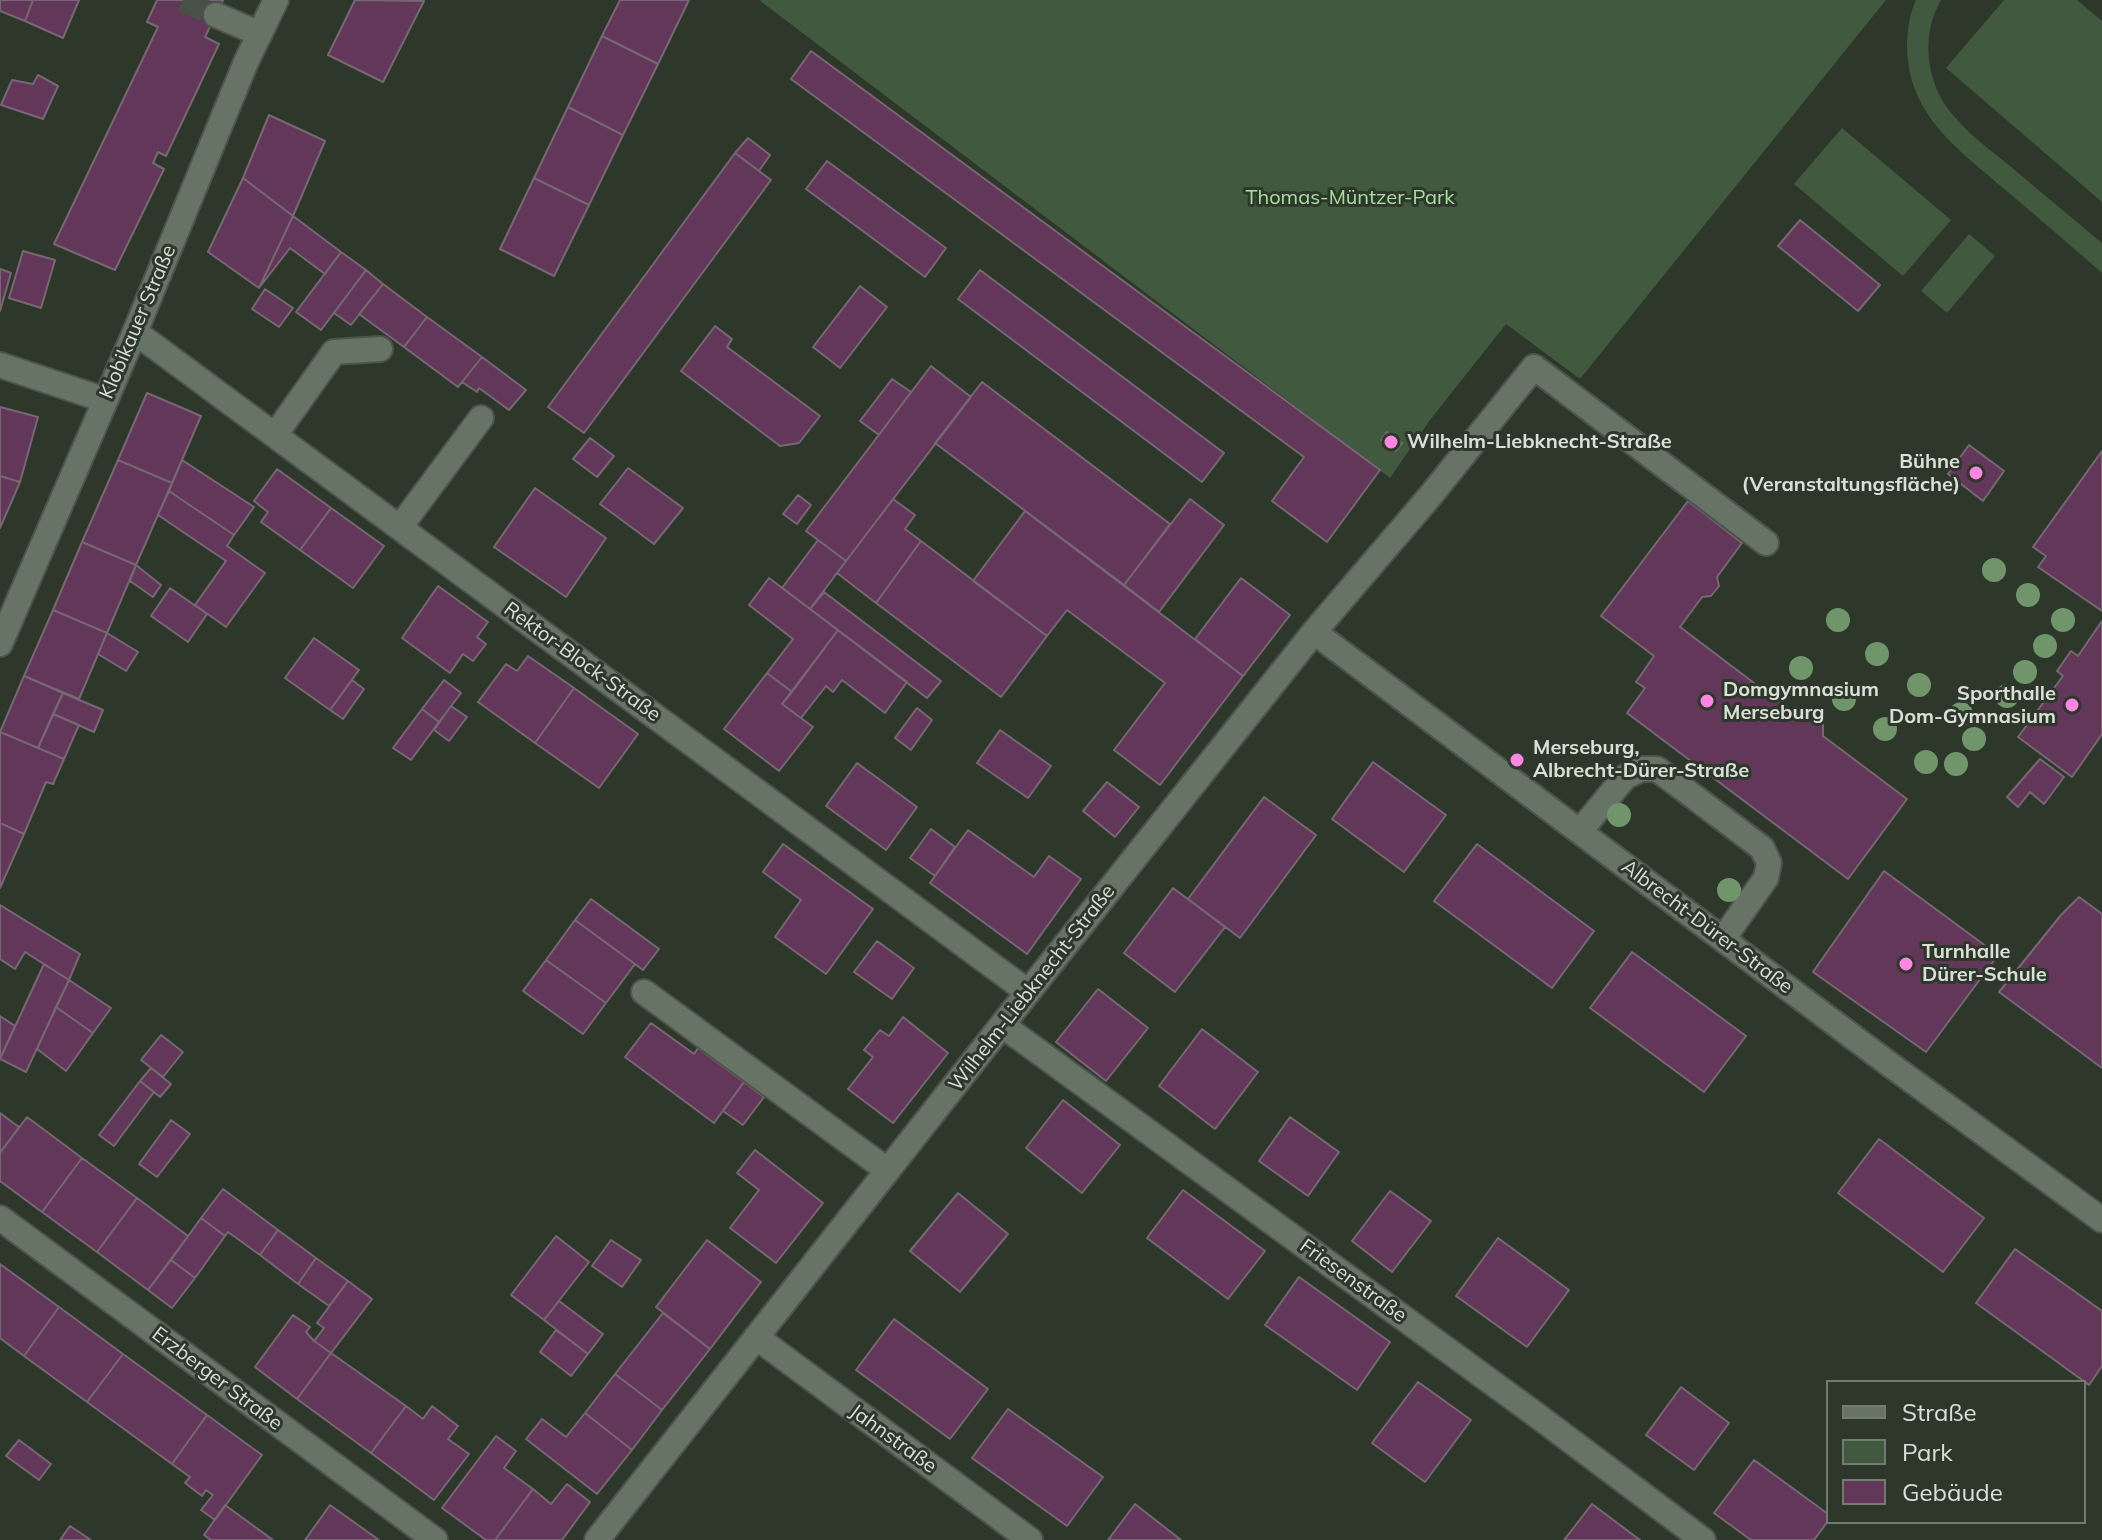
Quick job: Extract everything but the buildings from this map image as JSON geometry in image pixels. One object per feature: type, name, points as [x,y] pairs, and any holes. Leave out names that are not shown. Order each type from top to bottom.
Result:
[{"type":"street","name":"Klobikauer Straße","points":[[0,644],[135,332],[246,62],[276,0]]},
{"type":"street","points":[[216,15],[260,34]]},
{"type":"street","name":"Rektor-Block-Straße","points":[[135,332],[1028,992]]},
{"type":"street","points":[[275,435],[334,352],[380,349]]},
{"type":"street","points":[[0,365],[105,400]]},
{"type":"street","name":"Wilhelm-Liebknecht-Straße","points":[[597,1540],[1314,632],[1431,495],[1534,367],[1766,543]]},
{"type":"street","points":[[400,527],[481,418]]},
{"type":"street","name":"Albrecht-Dürer-Straße","points":[[1314,632],[2102,1220]]},
{"type":"street","points":[[1580,831],[1625,777],[1641,769],[1657,769],[1762,848],[1769,863],[1766,878],[1723,939]]},
{"type":"street","points":[[644,992],[887,1170]]},
{"type":"street","name":"Friesenstraße","points":[[1002,1025],[1703,1540]]},
{"type":"street","name":"Erzberger Straße","points":[[0,1218],[435,1540]]},
{"type":"street","name":"Jahnstraße","points":[[756,1337],[1030,1540]]},
{"type":"green space","name":"Thomas-Müntzer-Park","points":[[759,0],[1886,0],[1580,379],[1506,324],[1430,420],[1390,478]]},
{"type":"green space","points":[[1916,0],[1941,0],[1934,14],[1928,44],[1932,74],[1944,103],[1976,138],[2102,243],[2102,273],[1956,147],[1927,114],[1910,73],[1907,48],[1909,24]]},
{"type":"green space","points":[[2004,0],[2077,0],[2102,21],[2102,202],[1946,68]]},
{"type":"green space","points":[[1842,128],[1951,220],[1903,276],[1794,184]]},
{"type":"green space","points":[[1969,234],[1995,256],[1947,313],[1921,291]]},
{"type":"tunnel","points":[[183,0],[216,15]]},
{"type":"place","name":"Wilhelm-Liebknecht-Straße","points":[[1391,442]]},
{"type":"place","name":"Bühne (Veranstaltungsfläche)","points":[[1976,473]]},
{"type":"place","name":"Domgymnasium Merseburg","points":[[1707,701]]},
{"type":"place","name":"Sporthalle Dom-Gymnasium","points":[[2072,705]]},
{"type":"place","name":"Merseburg, Albrecht-Dürer-Straße","points":[[1517,760]]},
{"type":"place","name":"Turnhalle Dürer-Schule","points":[[1906,964]]}]
